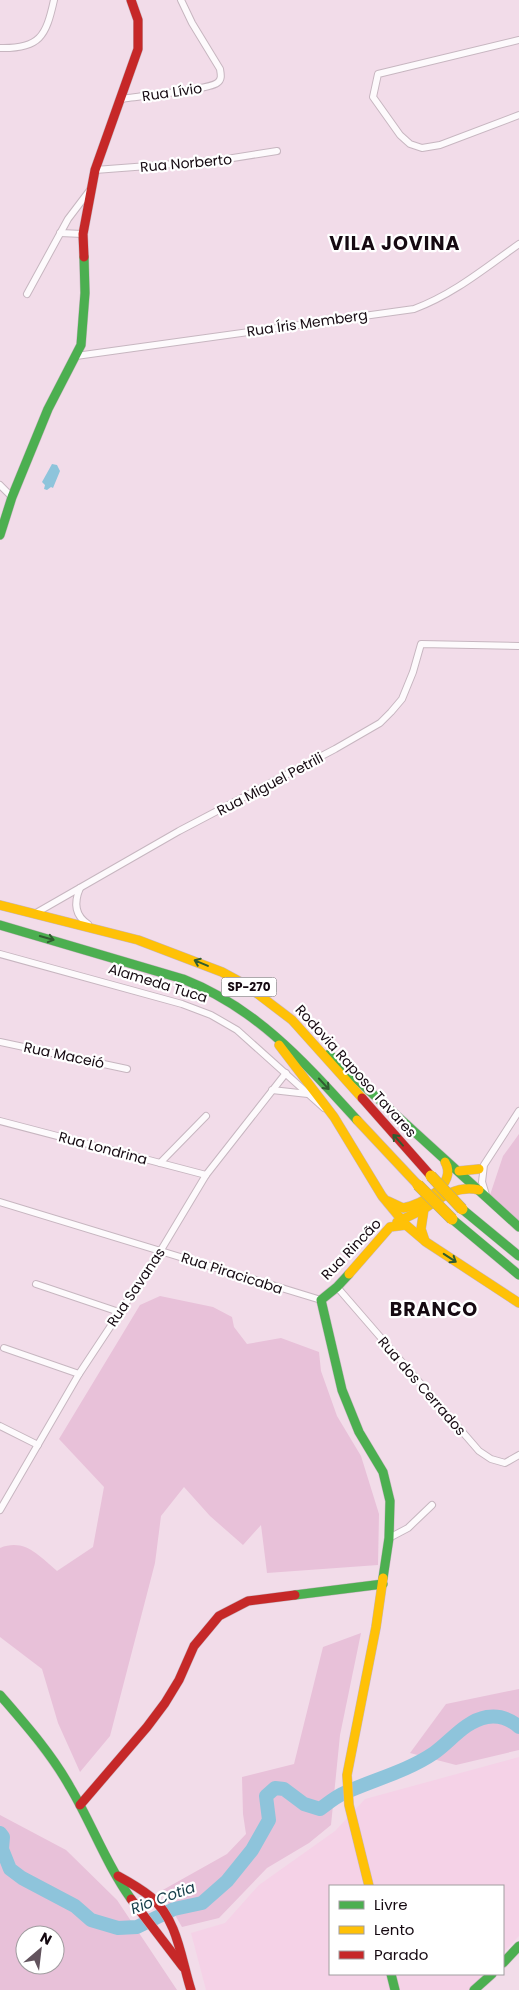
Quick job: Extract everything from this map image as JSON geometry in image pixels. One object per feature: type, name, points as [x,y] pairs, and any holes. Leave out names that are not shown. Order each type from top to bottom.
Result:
[{"type":"main road","points":[[0,534],[12,497],[48,409],[81,346],[84,323],[83,234],[95,170],[122,99],[138,49],[138,20],[132,0]]},
{"type":"main road","name":"Rodovia Raposo Tavares","points":[[0,905],[32,915],[138,940],[222,972],[246,985],[292,1020],[462,1209],[519,1256]]},
{"type":"main road","name":"SP-270","points":[[0,925],[183,978],[214,993],[256,1019],[297,1055],[452,1219],[519,1275]]},
{"type":"main road","name":"Alameda Tuca","points":[[256,1019],[284,1050],[334,1117],[382,1196],[404,1222],[426,1242],[519,1303]]},
{"type":"main road","points":[[292,1020],[519,1227]]},
{"type":"main road","points":[[382,1196],[394,1205],[402,1208],[410,1207],[422,1200],[442,1186],[448,1179],[449,1168],[442,1156]]},
{"type":"main road","points":[[453,1191],[463,1175],[482,1167]]},
{"type":"main road","points":[[392,1208],[390,1227],[404,1222],[453,1191],[471,1188],[483,1193]]},
{"type":"main road","points":[[424,1209],[421,1228],[426,1242]]},
{"type":"main road","name":"Rua Rincão","points":[[321,1300],[337,1286],[390,1227]]},
{"type":"main road","points":[[321,1300],[342,1390],[359,1432],[383,1472],[390,1501],[389,1538],[383,1584],[346,1785],[349,1805],[369,1885]]},
{"type":"main road","points":[[80,1805],[147,1727],[165,1703],[179,1680],[194,1646],[219,1616],[248,1601],[383,1584]]},
{"type":"main road","points":[[0,1695],[50,1755],[80,1805],[93,1836],[114,1873],[153,1930],[183,1967]]},
{"type":"main road","points":[[114,1873],[148,1895],[160,1906],[176,1935],[183,1967],[191,1990]]},
{"type":"main road","points":[[504,1962],[519,1946]]},
{"type":"main road","points":[[391,1975],[395,1990]]},
{"type":"main road","points":[[474,1990],[491,1975]]},
{"type":"street","points":[[0,48],[28,46],[38,41],[49,24],[54,0]]},
{"type":"street","name":"Rua Lívio","points":[[122,99],[195,89],[216,85],[220,81],[222,76],[220,69],[192,23],[181,0]]},
{"type":"street","points":[[519,40],[378,74],[374,97],[400,134],[410,144],[422,148],[440,145],[519,115]]},
{"type":"street","name":"Rua Norberto","points":[[95,170],[214,162],[277,151]]},
{"type":"street","points":[[26,294],[74,210],[90,190]]},
{"type":"street","points":[[60,233],[83,234]]},
{"type":"street","name":"Rua Íris Memberg","points":[[76,356],[414,309],[436,301],[455,290],[519,244]]},
{"type":"street","points":[[0,485],[12,497]]},
{"type":"street","name":"Rua Miguel Petrili","points":[[32,915],[179,831],[335,750],[380,723],[402,699],[413,672],[421,644],[519,646]]},
{"type":"street","points":[[80,888],[75,900],[79,914],[84,921],[104,933]]},
{"type":"street","name":"Alameda Tuca","points":[[0,954],[182,1004],[196,1010],[236,1030],[334,1117]]},
{"type":"street","name":"Rua Maceió","points":[[0,1042],[127,1069]]},
{"type":"street","name":"Rua Savanas","points":[[0,1510],[79,1374],[161,1250],[206,1175],[286,1073]]},
{"type":"street","points":[[272,1090],[309,1095]]},
{"type":"street","points":[[483,1193],[482,1167],[519,1110]]},
{"type":"street","points":[[160,1163],[206,1116]]},
{"type":"street","name":"Rua Londrina","points":[[0,1121],[206,1175]]},
{"type":"street","name":"Rua Piracicaba","points":[[0,1202],[321,1300]]},
{"type":"street","points":[[36,1284],[119,1312]]},
{"type":"street","name":"Rua dos Cerrados","points":[[337,1286],[479,1451],[491,1459],[505,1463],[519,1455]]},
{"type":"street","points":[[4,1348],[79,1374]]},
{"type":"street","points":[[0,1426],[38,1445]]},
{"type":"street","points":[[389,1538],[408,1528],[432,1505]]},
{"type":"shaded area","points":[[519,1134],[519,1223],[490,1195],[503,1156]]},
{"type":"shaded area","points":[[160,1296],[213,1307],[232,1317],[234,1327],[247,1344],[281,1338],[319,1352],[321,1371],[337,1416],[361,1456],[379,1514],[378,1565],[267,1573],[261,1525],[243,1545],[210,1516],[184,1487],[161,1516],[155,1563],[110,1736],[80,1772],[58,1723],[42,1669],[0,1637],[0,1548],[17,1545],[24,1547],[38,1554],[57,1571],[93,1547],[104,1487],[59,1439],[140,1305]]},
{"type":"shaded area","points":[[361,1633],[340,1735],[331,1825],[309,1843],[267,1868],[219,1918],[182,1927],[161,1891],[227,1854],[246,1834],[243,1814],[242,1777],[294,1764],[323,1647]]},
{"type":"shaded area","points":[[519,1689],[519,1750],[456,1765],[410,1753],[446,1704]]},
{"type":"shaded area","points":[[519,1757],[519,1936],[504,1952],[504,1885],[329,1885],[329,1975],[483,1975],[469,1990],[206,1990],[191,1933],[225,1923],[259,1885],[335,1831],[365,1799]]},
{"type":"shaded area","points":[[0,1815],[66,1850],[117,1900],[177,1990],[0,1990]]},
{"type":"water","points":[[52,464],[57,465],[60,471],[53,488],[51,487],[47,490],[44,489],[45,485],[42,482]]},
{"type":"waterway","name":"Rio Cotia","points":[[0,1833],[3,1837],[2,1849],[10,1869],[22,1878],[75,1906],[91,1920],[118,1928],[137,1927],[174,1909],[202,1903],[227,1881],[252,1850],[269,1820],[266,1796],[275,1788],[284,1789],[304,1804],[320,1809],[342,1794],[423,1760],[465,1727],[479,1719],[500,1717],[519,1727]]},
{"type":"traffic: fast","points":[[0,535],[12,497],[48,409],[81,345],[85,293],[84,257]]},
{"type":"traffic: fast","points":[[0,925],[183,979],[210,991],[257,1021],[278,1039],[299,1058],[357,1120]]},
{"type":"traffic: fast","points":[[329,1054],[519,1227]]},
{"type":"traffic: fast","points":[[462,1209],[519,1256]]},
{"type":"traffic: fast","points":[[452,1219],[519,1275]]},
{"type":"traffic: fast","points":[[349,1274],[321,1300],[342,1390],[359,1432],[383,1472],[390,1501],[389,1538],[383,1578]]},
{"type":"traffic: fast","points":[[295,1595],[383,1584]]},
{"type":"traffic: fast","points":[[0,1695],[63,1774],[114,1872],[131,1899]]},
{"type":"traffic: fast","points":[[504,1962],[519,1946]]},
{"type":"traffic: fast","points":[[391,1975],[395,1990]]},
{"type":"traffic: fast","points":[[474,1990],[491,1975]]},
{"type":"traffic: slow","points":[[0,905],[138,940],[222,972],[246,985],[292,1020],[362,1098]]},
{"type":"traffic: slow","points":[[279,1045],[334,1117],[382,1196],[406,1225],[426,1242],[519,1303]]},
{"type":"traffic: slow","points":[[357,1120],[418,1185]]},
{"type":"traffic: slow","points":[[388,1201],[403,1208],[428,1198],[436,1192],[447,1178],[448,1170],[445,1162]]},
{"type":"traffic: slow","points":[[459,1171],[479,1169]]},
{"type":"traffic: slow","points":[[431,1176],[462,1209]]},
{"type":"traffic: slow","points":[[418,1185],[452,1219]]},
{"type":"traffic: slow","points":[[425,1241],[421,1229],[424,1209],[450,1193],[464,1189],[479,1190]]},
{"type":"traffic: slow","points":[[397,1222],[424,1209]]},
{"type":"traffic: slow","points":[[349,1274],[390,1227],[406,1225]]},
{"type":"traffic: slow","points":[[369,1885],[349,1805],[347,1775],[376,1627],[383,1578]]},
{"type":"traffic: jam","points":[[84,257],[83,234],[95,170],[138,49],[138,20],[131,0]]},
{"type":"traffic: jam","points":[[362,1098],[431,1176]]},
{"type":"traffic: jam","points":[[80,1805],[147,1727],[165,1703],[179,1680],[194,1646],[219,1616],[248,1601],[295,1595]]},
{"type":"traffic: jam","points":[[118,1876],[151,1897],[160,1906],[173,1928],[191,1990]]},
{"type":"traffic: jam","points":[[131,1899],[183,1967]]},
{"type":"district","name":"VILA JOVINA","points":[[395,243]]},
{"type":"district","name":"BRANCO","points":[[434,1309]]}]
